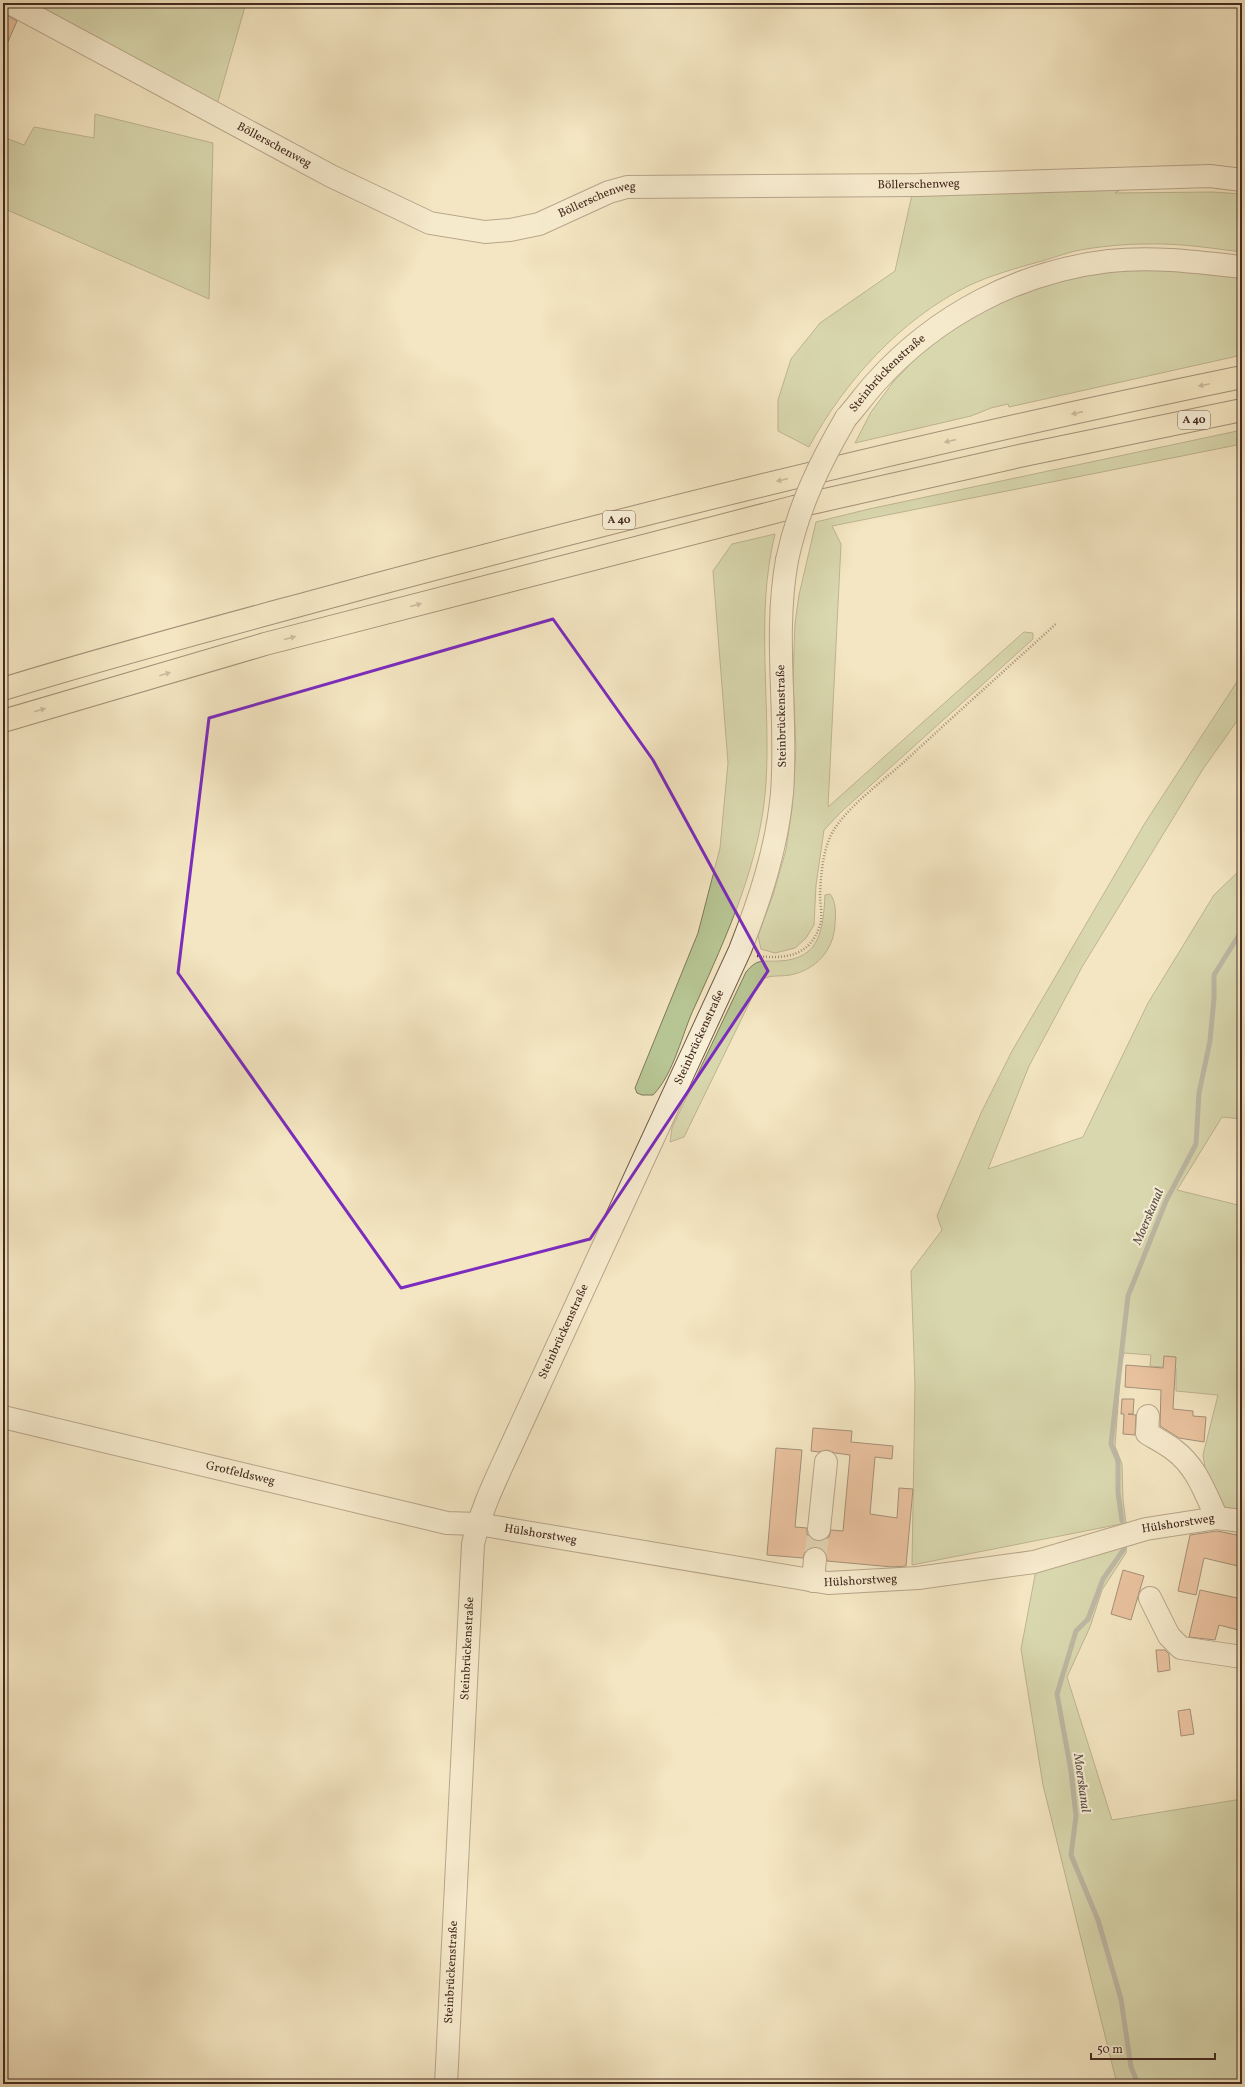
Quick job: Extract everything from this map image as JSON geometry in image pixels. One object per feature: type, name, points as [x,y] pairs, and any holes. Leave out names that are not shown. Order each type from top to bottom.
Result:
[{"type":"highway","name":"A 40","points":[[3,689],[256,617],[504,550],[717,495],[1242,377]]},
{"type":"highway","name":"A 40","points":[[3,721],[265,644],[794,507],[1024,455],[1242,410]]},
{"type":"street","name":"Böllerschenweg","points":[[10,3],[331,176],[430,223],[485,232],[510,230],[540,224],[609,192],[627,187],[919,185],[1210,176],[1242,180]]},
{"type":"street","name":"Steinbrückenstraße","points":[[446,2084],[473,1544],[478,1524],[520,1427],[740,950],[767,875],[778,828],[782,792],[781,634],[783,591],[787,560],[803,501],[824,455],[846,418],[874,383],[897,360],[944,322],[975,302],[1042,275],[1110,261],[1180,260],[1242,267]]},
{"type":"street","points":[[1148,1416],[1147,1433],[1174,1449],[1189,1464],[1199,1478],[1217,1518]]},
{"type":"street","name":"Grotfeldsweg","points":[[3,1417],[446,1522],[478,1524]]},
{"type":"street","points":[[819,1529],[826,1462]]},
{"type":"street","name":"Hülshorstweg","points":[[478,1524],[828,1583],[918,1578],[1034,1562],[1146,1529],[1217,1518],[1242,1521]]},
{"type":"street","points":[[813,1581],[815,1560]]},
{"type":"street","points":[[1150,1598],[1169,1636],[1181,1648],[1242,1657]]},
{"type":"path","points":[[740,950],[754,956],[775,958],[790,956],[800,952],[809,944],[820,925],[822,870],[827,847],[834,828],[869,793],[1057,623]]},
{"type":"highlighted area","points":[[553,619],[653,760],[768,971],[590,1239],[401,1288],[178,973],[209,718]]},
{"type":"green space","points":[[20,3],[246,3],[216,108]]},
{"type":"green space","points":[[95,114],[213,143],[209,299],[3,208],[3,137],[24,145],[34,127],[94,138]]},
{"type":"green space","points":[[1143,177],[1115,193],[1212,192],[1242,194],[1242,252],[1170,244],[1108,246],[1080,250],[986,278],[943,300],[897,334],[876,354],[839,399],[809,447],[778,431],[778,400],[791,359],[820,323],[895,271],[915,181]]},
{"type":"green space","points":[[1145,267],[1242,276],[1242,355],[1009,407],[1008,404],[991,408],[971,416],[855,443],[871,412],[894,381],[918,356],[971,314],[1052,282],[1095,272]]},
{"type":"green space","points":[[1242,430],[1242,444],[832,526],[841,544],[828,807],[1024,632],[1033,633],[1033,639],[841,812],[824,830],[816,885],[814,925],[806,938],[795,948],[775,953],[761,949],[758,936],[773,895],[786,850],[792,808],[796,749],[793,678],[795,623],[799,595],[816,522],[869,509]]},
{"type":"green space","points":[[775,534],[769,565],[766,595],[766,783],[763,812],[757,841],[741,898],[690,1017],[672,1065],[667,1076],[653,1095],[642,1095],[637,1093],[635,1088],[698,933],[720,848],[728,763],[713,571],[732,544]]},
{"type":"green space","points":[[1242,674],[1242,714],[1203,769],[1082,967],[1029,1066],[988,1169],[1083,1137],[1148,1003],[1214,895],[1242,868],[1242,1119],[1222,1117],[1177,1190],[1242,1206],[1242,1510],[1212,1512],[1203,1455],[1218,1395],[1176,1391],[1176,1368],[1150,1366],[1151,1355],[1124,1353],[1121,1364],[1115,1446],[1122,1464],[1123,1500],[1126,1523],[912,1565],[915,1385],[911,1271],[942,1230],[937,1216],[981,1113],[1012,1051],[1145,823]]},
{"type":"green space","points":[[830,894],[834,904],[835,920],[834,933],[827,950],[815,964],[808,969],[790,975],[767,977],[760,981],[684,1137],[670,1142],[672,1128],[746,972],[760,962],[793,959],[804,955],[817,940],[823,919],[825,895]]},
{"type":"green space","points":[[1127,1538],[1126,1553],[1102,1590],[1090,1627],[1067,1677],[1112,1820],[1242,1799],[1242,2084],[1117,2084],[1043,1785],[1021,1649],[1037,1565]]},
{"type":"building","points":[[3,13],[17,21],[3,53]]},
{"type":"building","points":[[1164,1356],[1176,1357],[1173,1409],[1193,1411],[1193,1416],[1206,1417],[1204,1442],[1179,1438],[1160,1426],[1161,1390],[1125,1387],[1126,1365],[1163,1368]]},
{"type":"building","points":[[1122,1399],[1134,1399],[1133,1414],[1128,1414],[1136,1415],[1135,1435],[1123,1434],[1124,1414],[1121,1414]]},
{"type":"building","points":[[813,1428],[852,1431],[851,1442],[893,1446],[892,1459],[875,1457],[870,1514],[897,1518],[899,1488],[913,1489],[906,1566],[892,1567],[827,1561],[826,1553],[822,1549],[816,1547],[809,1548],[805,1552],[803,1558],[767,1555],[776,1448],[802,1450],[795,1527],[807,1528],[807,1534],[811,1539],[818,1541],[824,1541],[829,1537],[831,1530],[843,1531],[850,1455],[835,1453],[827,1450],[819,1452],[811,1451]]},
{"type":"building","points":[[1217,1531],[1242,1536],[1242,1567],[1204,1558],[1196,1595],[1178,1591],[1190,1535]]},
{"type":"building","points":[[1123,1570],[1144,1576],[1131,1620],[1111,1614]]},
{"type":"building","points":[[1200,1590],[1242,1599],[1242,1631],[1219,1625],[1215,1640],[1189,1637]]},
{"type":"building","points":[[1156,1650],[1165,1650],[1169,1654],[1170,1670],[1158,1672]]},
{"type":"building","points":[[1190,1709],[1194,1734],[1181,1736],[1178,1711]]},
{"type":"waterway","name":"Moerskanal","points":[[1122,1521],[1118,1493],[1118,1461],[1111,1444],[1128,1296],[1166,1201],[1196,1144],[1199,1093],[1210,1041],[1214,998],[1214,975],[1242,930]]},
{"type":"waterway","name":"Moerskanal","points":[[1123,1541],[1124,1549],[1103,1579],[1088,1619],[1076,1631],[1057,1694],[1071,1771],[1076,1816],[1071,1855],[1098,1920],[1121,1999],[1131,2067],[1138,2084]]},
{"type":"tunnel","points":[[815,1559],[819,1529]]}]
